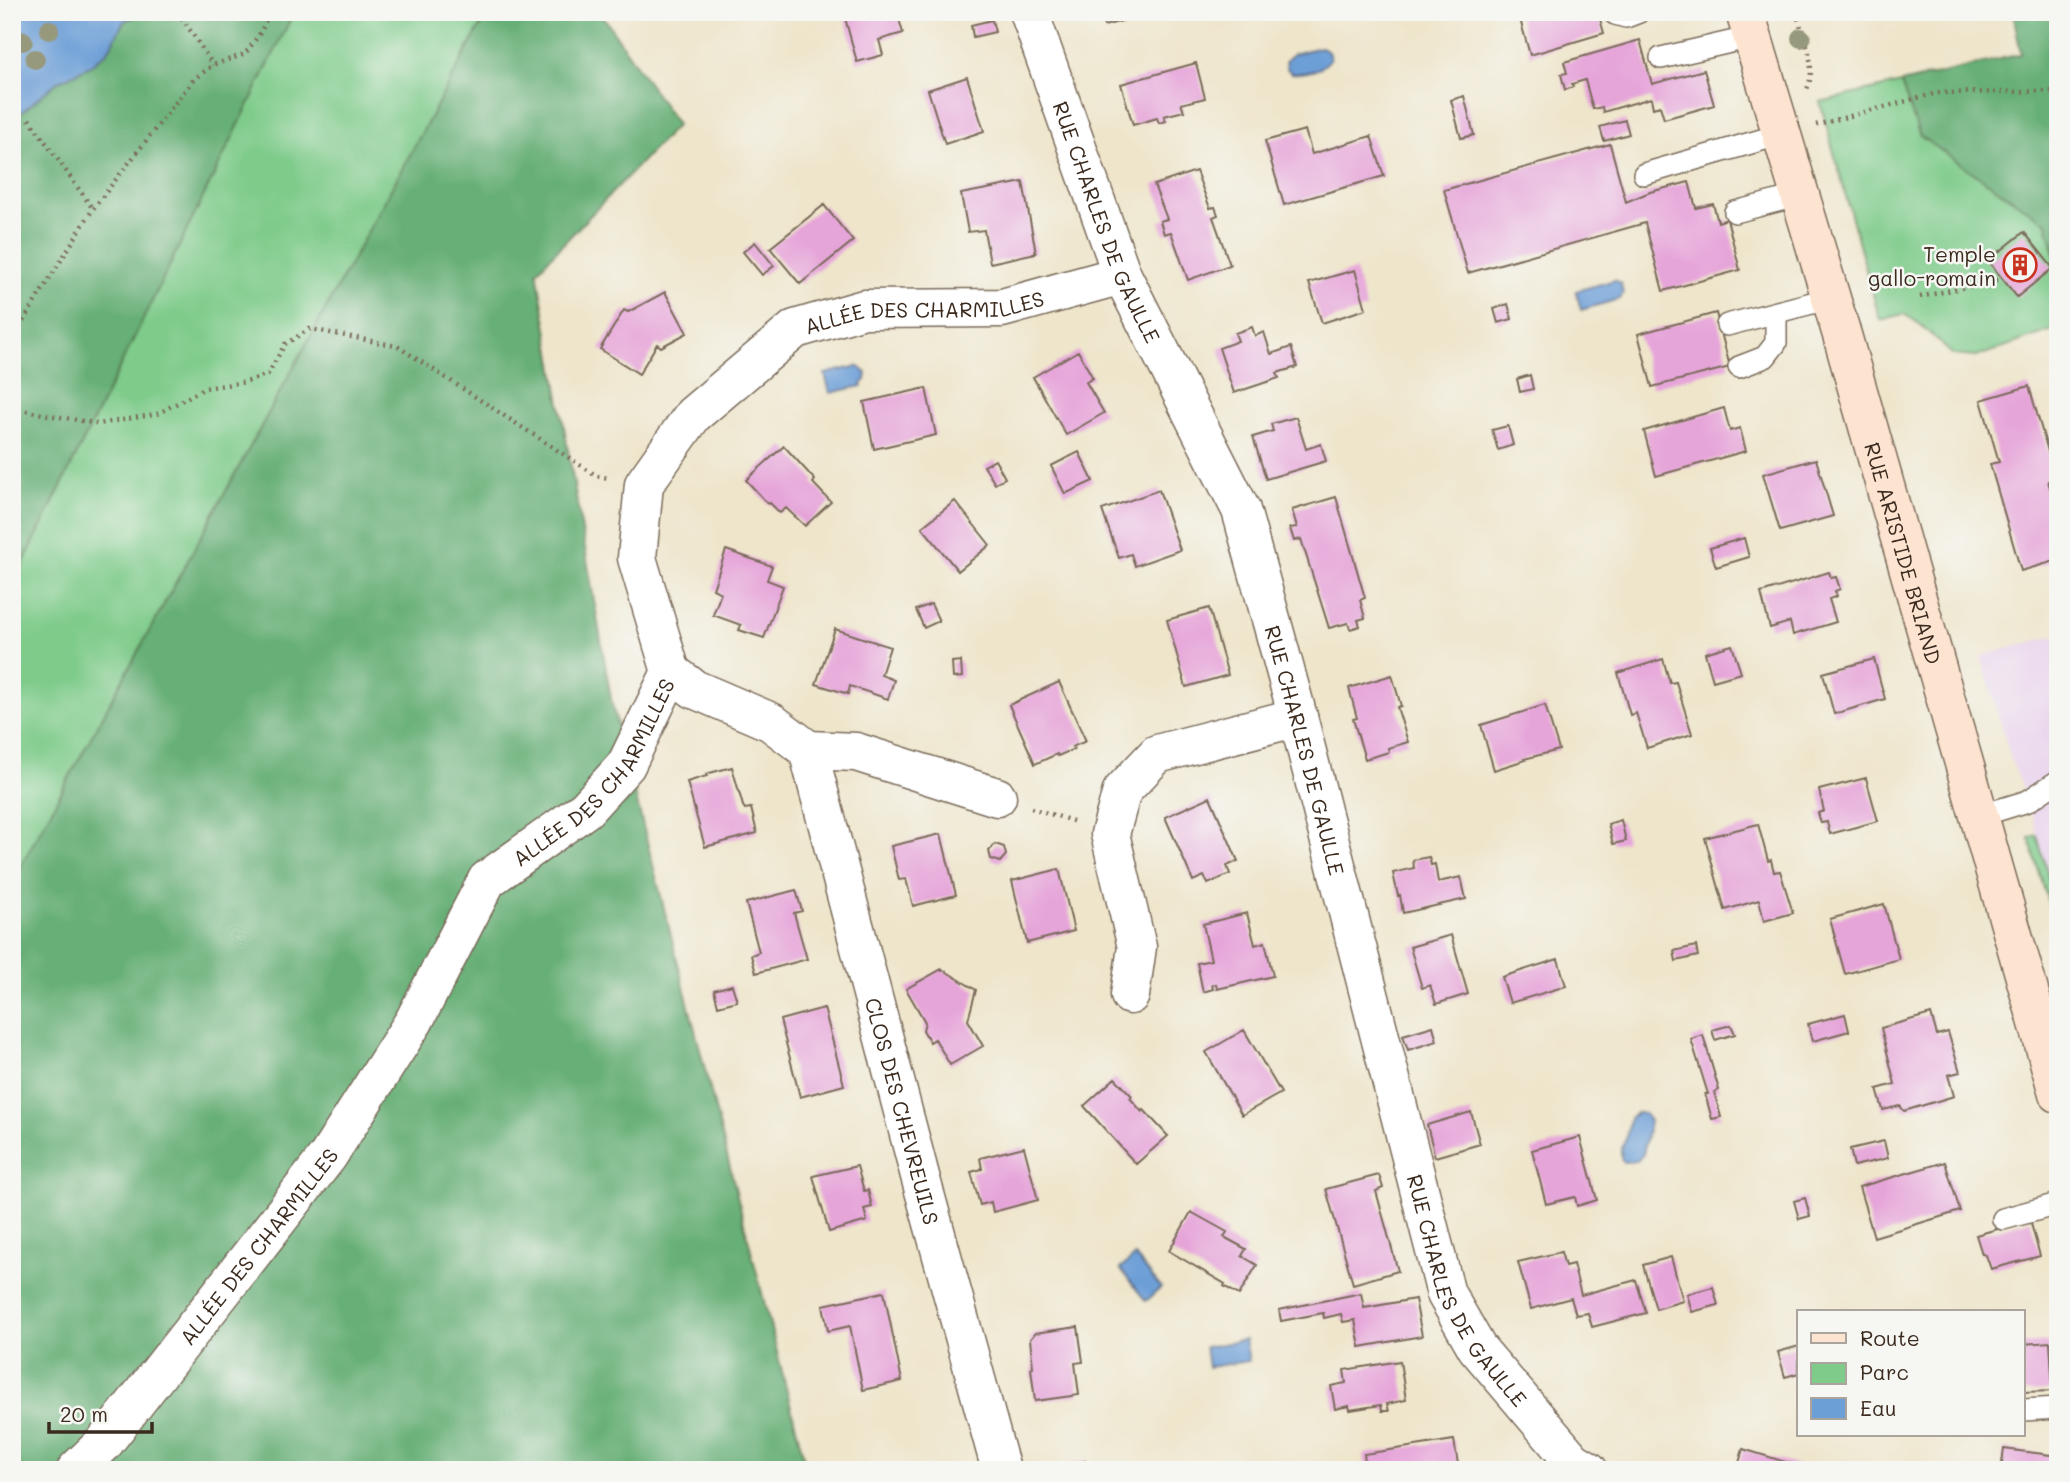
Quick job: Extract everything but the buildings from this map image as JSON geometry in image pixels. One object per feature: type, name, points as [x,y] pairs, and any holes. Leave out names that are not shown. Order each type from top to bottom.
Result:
[{"type":"street","name":"RUE CHARLES DE GAULLE","points":[[1029,12],[1122,275],[1241,510],[1298,717],[1446,1294],[1477,1348],[1573,1461],[1588,1470]]},
{"type":"street","name":"RUE ARISTIDE BRIAND","points":[[1749,25],[1831,298],[2055,1074]]},
{"type":"street","name":"ALLÉE DES CHARMILLES","points":[[76,1470],[104,1444],[328,1156],[414,1021],[487,880],[586,809],[626,765],[671,672],[637,558],[645,484],[693,415],[795,329],[864,309],[1002,309],[1122,275]]},
{"type":"street","points":[[671,672],[694,689],[771,722],[808,750],[856,752],[997,797]]},
{"type":"street","points":[[1130,995],[1137,947],[1110,834],[1122,791],[1157,754],[1298,717]]},
{"type":"street","name":"CLOS DES CHEVREUILS","points":[[808,750],[920,1176],[1001,1470]]},
{"type":"lane","points":[[1615,15],[1626,17],[1639,12]]},
{"type":"lane","points":[[1661,58],[1749,25]]},
{"type":"lane","points":[[1644,174],[1782,134]]},
{"type":"lane","points":[[1735,212],[1800,195]]},
{"type":"lane","points":[[1727,325],[1831,298]]},
{"type":"lane","points":[[1739,367],[1765,357],[1776,343],[1776,313]]},
{"type":"lane","points":[[1979,816],[2028,801],[2058,781]]},
{"type":"lane","points":[[2003,1219],[2058,1204]]},
{"type":"lane","points":[[2024,1410],[2058,1408]]},
{"type":"path","points":[[178,12],[213,65]]},
{"type":"path","points":[[12,339],[93,209],[194,79],[213,65],[245,54],[261,32],[269,12]]},
{"type":"path","points":[[1782,134],[1937,93],[2058,91]]},
{"type":"path","points":[[29,119],[93,209]]},
{"type":"path","points":[[1920,297],[2002,279]]},
{"type":"path","points":[[12,410],[99,424],[157,414],[205,387],[246,382],[268,374],[285,344],[310,329],[397,346],[597,476],[645,484]]},
{"type":"path","points":[[997,797],[1110,834]]},
{"type":"shaded area","points":[[2058,635],[2058,910],[2028,801],[2012,762],[1981,656]]},
{"type":"green space","points":[[146,12],[294,12],[12,586],[12,123],[57,82],[88,67],[108,51],[124,21]]},
{"type":"green space","points":[[294,12],[488,12],[12,882],[12,586]]},
{"type":"green space","points":[[488,12],[600,12],[677,125],[537,271],[612,704],[807,1470],[12,1470],[12,882]]},
{"type":"green space","points":[[2013,12],[2058,12],[2058,264],[2047,223],[1920,136],[1901,83],[2021,54]]},
{"type":"green space","points":[[1901,83],[1920,136],[2047,223],[2058,264],[2058,328],[1976,357],[1953,355],[1921,325],[1904,314],[1880,320],[1820,102]]},
{"type":"green space","points":[[2037,835],[2058,911],[2058,935],[2029,838]]},
{"type":"water","points":[[12,12],[146,12],[124,21],[108,51],[88,67],[57,82],[12,123]]},
{"type":"water","points":[[1320,47],[1328,51],[1330,59],[1327,63],[1307,72],[1291,73],[1287,68],[1286,61],[1293,54]]},
{"type":"water","points":[[1615,280],[1621,284],[1623,293],[1620,299],[1581,310],[1576,291]]},
{"type":"water","points":[[857,366],[867,373],[862,386],[830,393],[825,374]]},
{"type":"water","points":[[1637,1112],[1644,1113],[1650,1121],[1643,1154],[1637,1161],[1624,1162],[1621,1159],[1621,1148],[1626,1139],[1630,1118]]},
{"type":"water","points":[[1135,1256],[1161,1288],[1146,1301],[1120,1269]]},
{"type":"water","points":[[1245,1340],[1249,1361],[1208,1367],[1205,1347]]},
{"type":"place","name":"Temple gallo-romain","points":[[2020,265]]}]
